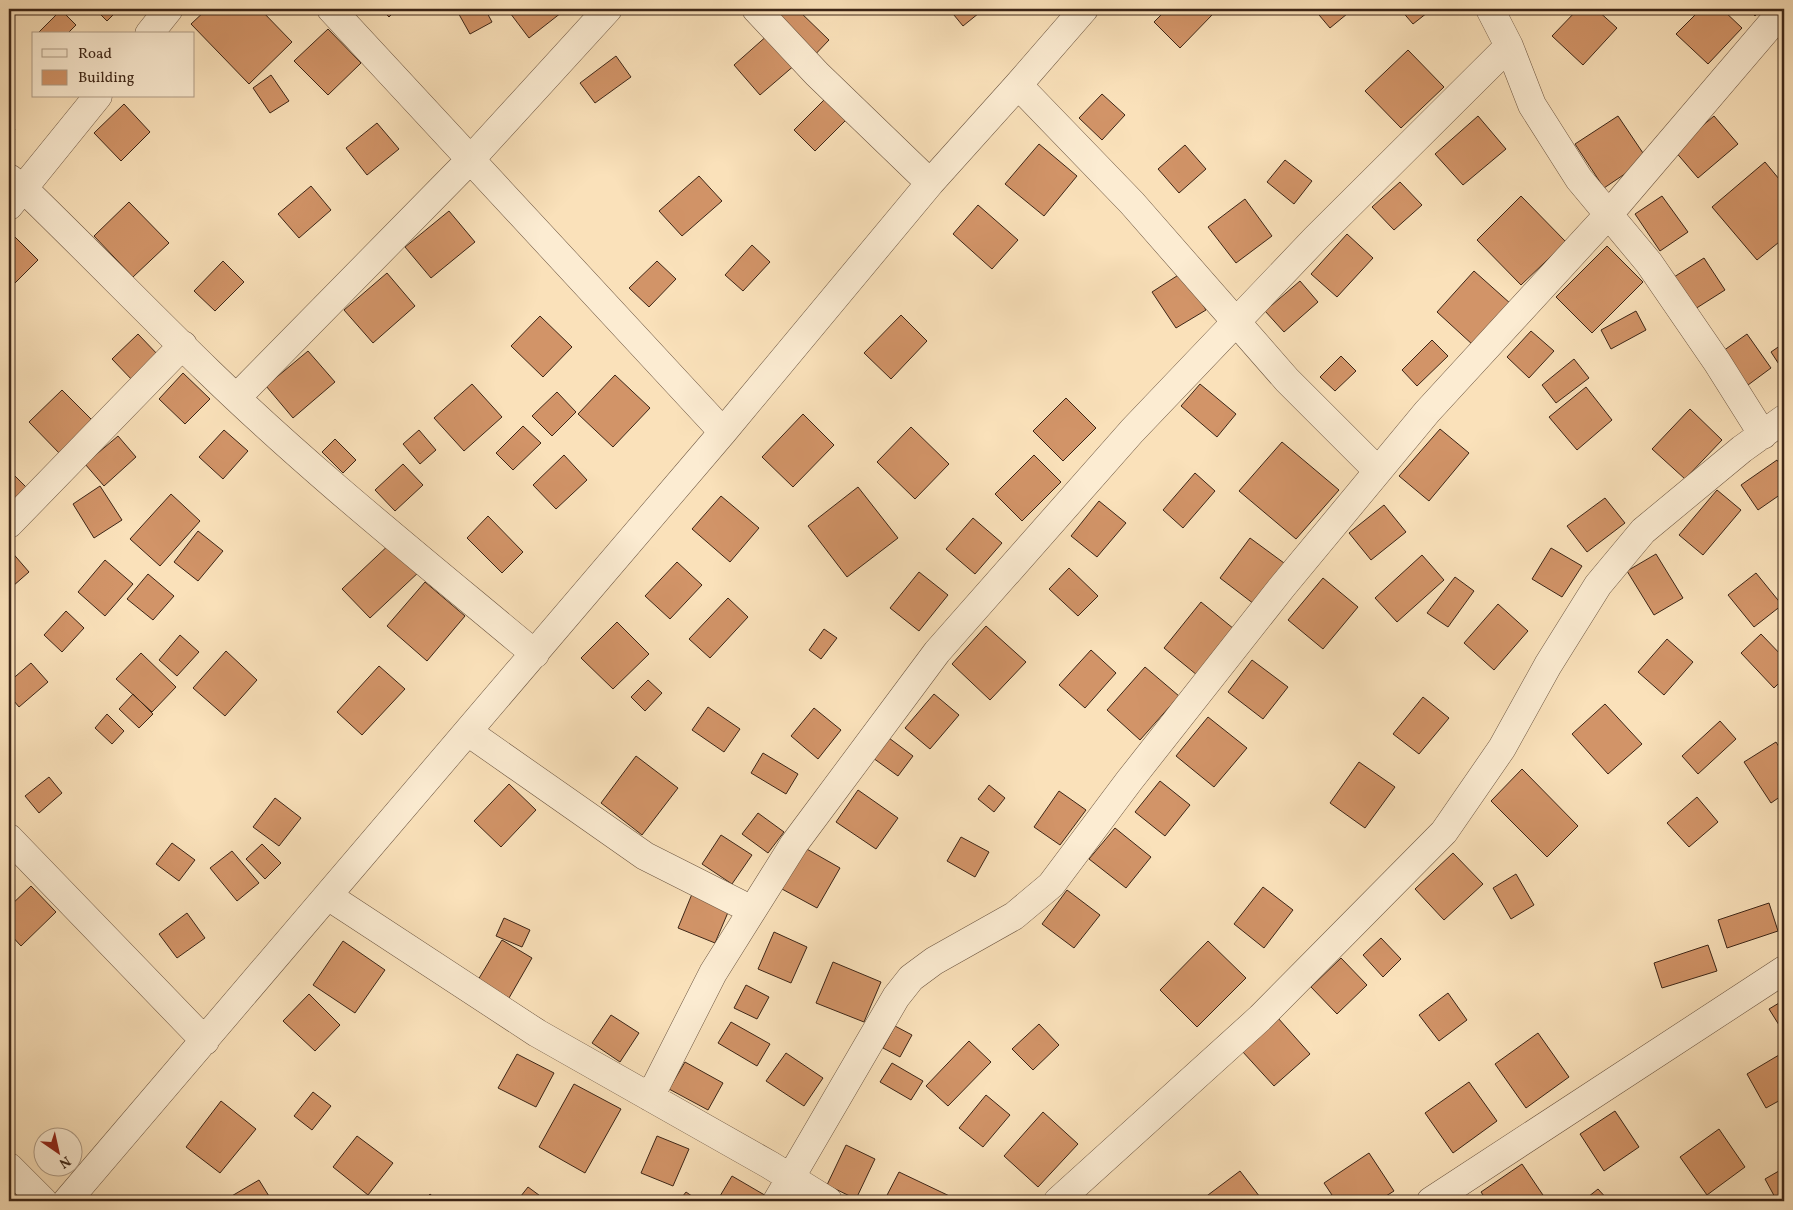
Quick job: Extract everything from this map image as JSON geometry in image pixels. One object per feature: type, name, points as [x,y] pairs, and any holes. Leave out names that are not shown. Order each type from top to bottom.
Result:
[{"type":"street","points":[[151,32],[169,9]]},
{"type":"street","points":[[331,9],[723,432]]},
{"type":"street","points":[[237,397],[470,160],[608,9]]},
{"type":"street","points":[[756,9],[817,74],[930,183]]},
{"type":"street","points":[[67,1201],[535,654],[930,183],[1018,86],[1084,9]]},
{"type":"street","points":[[1058,1201],[1260,1018],[1444,832],[1502,748],[1548,665],[1598,585],[1643,531],[1774,427],[1718,362],[1649,263],[1579,179],[1532,105],[1509,46],[1490,9]]},
{"type":"street","points":[[785,1190],[896,997],[911,978],[934,961],[1014,916],[1051,885],[1153,750],[1427,412],[1609,214],[1784,9]]},
{"type":"street","points":[[650,1097],[713,974],[794,844],[938,652],[1132,431],[1236,321],[1509,46]]},
{"type":"street","points":[[1018,86],[1132,203],[1287,380],[1378,471]]},
{"type":"street","points":[[96,98],[14,191],[334,485],[535,654]]},
{"type":"street","points":[[9,524],[183,345]]},
{"type":"street","points":[[468,732],[645,856],[752,910]]},
{"type":"street","points":[[9,838],[205,1041]]},
{"type":"street","points":[[328,896],[538,1033],[650,1097],[785,1190],[828,1201]]},
{"type":"street","points":[[1431,1201],[1784,970]]},
{"type":"street","points":[[9,1167],[43,1201]]},
{"type":"building","points":[[95,9],[119,9],[107,21]]},
{"type":"building","points":[[207,9],[260,9],[292,42],[249,84],[191,24]]},
{"type":"building","points":[[381,9],[397,9],[389,17]]},
{"type":"building","points":[[456,9],[485,9],[492,22],[470,34]]},
{"type":"building","points":[[507,9],[566,9],[529,38]]},
{"type":"building","points":[[772,9],[797,9],[829,40],[809,61]]},
{"type":"building","points":[[949,9],[984,9],[963,26]]},
{"type":"building","points":[[1167,9],[1206,9],[1212,15],[1180,48],[1154,22]]},
{"type":"building","points":[[1314,9],[1353,9],[1330,28]]},
{"type":"building","points":[[1400,9],[1432,9],[1413,24]]},
{"type":"building","points":[[1578,9],[1596,9],[1617,28],[1583,65],[1552,36]]},
{"type":"building","points":[[1701,9],[1722,9],[1742,28],[1708,64],[1676,34]]},
{"type":"building","points":[[1748,9],[1762,9],[1755,16]]},
{"type":"building","points":[[61,10],[76,25],[69,32],[39,32]]},
{"type":"building","points":[[328,29],[361,63],[328,95],[294,61]]},
{"type":"building","points":[[769,34],[796,64],[760,95],[734,65]]},
{"type":"building","points":[[1408,50],[1444,87],[1401,128],[1365,91]]},
{"type":"building","points":[[616,56],[631,77],[595,103],[580,83]]},
{"type":"building","points":[[271,75],[289,101],[270,113],[253,88]]},
{"type":"building","points":[[1102,94],[1125,115],[1102,140],[1079,118]]},
{"type":"building","points":[[829,95],[850,116],[815,151],[794,130]]},
{"type":"building","points":[[124,104],[150,132],[121,161],[94,133]]},
{"type":"building","points":[[1478,116],[1506,149],[1463,185],[1435,154]]},
{"type":"building","points":[[1618,116],[1647,159],[1604,188],[1575,144]]},
{"type":"building","points":[[1714,116],[1738,144],[1698,178],[1674,150]]},
{"type":"building","points":[[377,123],[399,149],[367,175],[346,148]]},
{"type":"building","points":[[9,125],[15,129],[9,138]]},
{"type":"building","points":[[1039,144],[1077,176],[1044,216],[1005,184]]},
{"type":"building","points":[[1185,145],[1206,169],[1179,193],[1158,169]]},
{"type":"building","points":[[1285,160],[1312,181],[1294,204],[1267,182]]},
{"type":"building","points":[[1765,162],[1784,185],[1784,238],[1757,260],[1712,207]]},
{"type":"building","points":[[699,176],[722,201],[682,236],[659,211]]},
{"type":"building","points":[[1400,182],[1422,205],[1394,230],[1372,207]]},
{"type":"building","points":[[311,186],[331,210],[299,238],[278,214]]},
{"type":"building","points":[[1521,196],[1566,242],[1521,285],[1477,240]]},
{"type":"building","points":[[1662,196],[1688,232],[1660,251],[1635,214]]},
{"type":"building","points":[[1245,199],[1272,236],[1236,263],[1208,227]]},
{"type":"building","points":[[129,202],[169,243],[133,277],[94,236]]},
{"type":"building","points":[[978,205],[1018,240],[992,269],[953,234]]},
{"type":"building","points":[[449,211],[475,242],[431,278],[405,247]]},
{"type":"building","points":[[9,231],[38,260],[9,289]]},
{"type":"building","points":[[1347,234],[1373,258],[1337,297],[1311,274]]},
{"type":"building","points":[[752,245],[770,262],[743,291],[725,275]]},
{"type":"building","points":[[1607,246],[1643,282],[1592,333],[1556,297]]},
{"type":"building","points":[[1704,258],[1725,290],[1695,309],[1674,277]]},
{"type":"building","points":[[223,261],[244,282],[215,311],[194,291]]},
{"type":"building","points":[[657,261],[676,279],[649,307],[629,288]]},
{"type":"building","points":[[1474,271],[1511,304],[1473,345],[1437,312]]},
{"type":"building","points":[[1183,272],[1206,310],[1176,328],[1152,292]]},
{"type":"building","points":[[387,273],[415,306],[373,343],[344,310]]},
{"type":"building","points":[[1300,281],[1318,302],[1284,332],[1265,311]]},
{"type":"building","points":[[1636,311],[1646,330],[1611,349],[1601,330]]},
{"type":"building","points":[[901,315],[927,341],[891,379],[864,353]]},
{"type":"building","points":[[540,316],[572,347],[543,377],[511,346]]},
{"type":"building","points":[[1531,331],[1554,351],[1529,378],[1507,357]]},
{"type":"building","points":[[138,334],[160,357],[134,382],[112,359]]},
{"type":"building","points":[[1747,334],[1771,368],[1748,385],[1723,351]]},
{"type":"building","points":[[1432,340],[1448,356],[1417,386],[1402,370]]},
{"type":"building","points":[[1784,343],[1784,372],[1771,352]]},
{"type":"building","points":[[308,351],[335,382],[293,418],[266,386]]},
{"type":"building","points":[[1341,356],[1356,371],[1335,391],[1320,377]]},
{"type":"building","points":[[1574,359],[1589,378],[1556,403],[1542,385]]},
{"type":"building","points":[[183,373],[210,399],[185,424],[159,399]]},
{"type":"building","points":[[615,375],[650,408],[613,447],[578,414]]},
{"type":"building","points":[[472,384],[502,417],[464,451],[434,418]]},
{"type":"building","points":[[1200,384],[1236,414],[1217,437],[1181,406]]},
{"type":"building","points":[[1586,387],[1612,420],[1577,450],[1549,417]]},
{"type":"building","points":[[62,390],[95,423],[62,456],[29,422]]},
{"type":"building","points":[[557,392],[576,412],[552,436],[532,416]]},
{"type":"building","points":[[1066,398],[1096,428],[1063,461],[1033,431]]},
{"type":"building","points":[[1690,409],[1722,440],[1685,479],[1652,449]]},
{"type":"building","points":[[803,414],[834,445],[793,487],[762,457]]},
{"type":"building","points":[[523,426],[541,443],[513,470],[496,453]]},
{"type":"building","points":[[911,427],[949,464],[915,499],[877,462]]},
{"type":"building","points":[[1440,429],[1469,453],[1429,501],[1399,476]]},
{"type":"building","points":[[224,430],[248,451],[223,479],[199,457]]},
{"type":"building","points":[[419,430],[436,450],[420,464],[403,444]]},
{"type":"building","points":[[118,436],[136,457],[104,486],[85,464]]},
{"type":"building","points":[[335,439],[356,460],[343,473],[322,452]]},
{"type":"building","points":[[1282,442],[1339,490],[1296,539],[1239,491]]},
{"type":"building","points":[[564,455],[587,480],[556,509],[533,485]]},
{"type":"building","points":[[1034,455],[1061,482],[1022,521],[995,494]]},
{"type":"building","points":[[1777,460],[1784,471],[1784,492],[1758,510],[1741,485]]},
{"type":"building","points":[[403,464],[423,485],[395,511],[375,490]]},
{"type":"building","points":[[9,470],[27,488],[9,506]]},
{"type":"building","points":[[1195,473],[1215,491],[1183,528],[1163,510]]},
{"type":"building","points":[[100,486],[122,520],[94,538],[73,504]]},
{"type":"building","points":[[858,487],[898,538],[847,577],[808,526]]},
{"type":"building","points":[[1717,490],[1741,510],[1703,555],[1679,535]]},
{"type":"building","points":[[171,494],[200,521],[160,566],[130,539]]},
{"type":"building","points":[[721,496],[759,528],[730,562],[692,529]]},
{"type":"building","points":[[1605,498],[1625,523],[1587,552],[1567,526]]},
{"type":"building","points":[[1099,501],[1126,523],[1097,557],[1071,536]]},
{"type":"building","points":[[1384,505],[1406,532],[1371,560],[1349,533]]},
{"type":"building","points":[[488,516],[523,552],[502,573],[467,538]]},
{"type":"building","points":[[973,518],[1002,543],[975,574],[946,549]]},
{"type":"building","points":[[198,531],[223,551],[198,581],[174,562]]},
{"type":"building","points":[[1250,538],[1284,563],[1254,604],[1220,578]]},
{"type":"building","points":[[393,541],[421,570],[370,618],[342,589]]},
{"type":"building","points":[[1551,548],[1582,566],[1562,597],[1532,579]]},
{"type":"building","points":[[10,550],[29,572],[13,586],[9,581]]},
{"type":"building","points":[[1656,554],[1683,598],[1654,615],[1627,571]]},
{"type":"building","points":[[1422,555],[1444,580],[1397,622],[1375,598]]},
{"type":"building","points":[[105,560],[133,584],[105,616],[78,592]]},
{"type":"building","points":[[677,562],[702,585],[670,619],[645,596]]},
{"type":"building","points":[[1069,568],[1098,596],[1078,616],[1049,589]]},
{"type":"building","points":[[919,572],[948,595],[919,631],[890,608]]},
{"type":"building","points":[[1756,573],[1782,605],[1754,627],[1728,595]]},
{"type":"building","points":[[148,574],[174,596],[153,620],[127,599]]},
{"type":"building","points":[[1455,577],[1474,591],[1448,627],[1427,613]]},
{"type":"building","points":[[1323,578],[1358,607],[1323,649],[1288,620]]},
{"type":"building","points":[[425,582],[465,616],[427,661],[387,626]]},
{"type":"building","points":[[728,598],[748,617],[710,658],[689,639]]},
{"type":"building","points":[[1201,602],[1234,629],[1197,675],[1164,648]]},
{"type":"building","points":[[1498,604],[1528,631],[1494,670],[1464,643]]},
{"type":"building","points":[[66,611],[84,628],[62,652],[44,635]]},
{"type":"building","points":[[617,622],[649,654],[613,689],[581,658]]},
{"type":"building","points":[[986,626],[1026,662],[990,700],[952,664]]},
{"type":"building","points":[[824,629],[837,638],[821,659],[809,650]]},
{"type":"building","points":[[1761,634],[1784,658],[1784,678],[1774,688],[1741,653]]},
{"type":"building","points":[[180,635],[199,652],[177,676],[159,660]]},
{"type":"building","points":[[1667,639],[1693,662],[1664,695],[1638,672]]},
{"type":"building","points":[[1091,650],[1116,673],[1085,708],[1059,685]]},
{"type":"building","points":[[226,651],[257,680],[225,716],[193,688]]},
{"type":"building","points":[[141,653],[176,687],[152,712],[116,679]]},
{"type":"building","points":[[1252,660],[1288,687],[1263,719],[1228,692]]},
{"type":"building","points":[[31,663],[48,682],[19,707],[9,695],[9,682]]},
{"type":"building","points":[[379,666],[405,689],[362,735],[337,712]]},
{"type":"building","points":[[1145,667],[1179,696],[1140,740],[1107,710]]},
{"type":"building","points":[[648,680],[662,693],[645,711],[631,697]]},
{"type":"building","points":[[133,694],[153,714],[139,728],[119,709]]},
{"type":"building","points":[[934,694],[959,715],[930,749],[905,728]]},
{"type":"building","points":[[1423,697],[1449,718],[1419,754],[1393,734]]},
{"type":"building","points":[[1605,704],[1642,744],[1608,774],[1572,734]]},
{"type":"building","points":[[708,707],[740,729],[724,752],[692,730]]},
{"type":"building","points":[[814,708],[841,730],[818,759],[791,736]]},
{"type":"building","points":[[107,714],[124,731],[112,744],[95,728]]},
{"type":"building","points":[[1208,717],[1247,748],[1214,787],[1176,756]]},
{"type":"building","points":[[1720,721],[1736,739],[1698,774],[1682,756]]},
{"type":"building","points":[[9,730],[14,736],[9,740]]},
{"type":"building","points":[[889,738],[913,756],[898,776],[873,758]]},
{"type":"building","points":[[1776,742],[1784,755],[1784,794],[1771,803],[1744,762]]},
{"type":"building","points":[[763,753],[798,774],[786,794],[751,773]]},
{"type":"building","points":[[636,756],[678,788],[642,835],[601,803]]},
{"type":"building","points":[[1359,762],[1395,787],[1365,828],[1330,803]]},
{"type":"building","points":[[1522,769],[1578,826],[1547,857],[1491,801]]},
{"type":"building","points":[[49,777],[62,793],[39,813],[25,796]]},
{"type":"building","points":[[1160,781],[1190,805],[1165,836],[1135,812]]},
{"type":"building","points":[[509,784],[536,810],[501,847],[474,821]]},
{"type":"building","points":[[989,785],[1005,798],[994,812],[978,799]]},
{"type":"building","points":[[858,790],[898,818],[876,849],[836,822]]},
{"type":"building","points":[[1059,791],[1086,810],[1060,845],[1034,827]]},
{"type":"building","points":[[1697,797],[1718,822],[1689,847],[1667,823]]},
{"type":"building","points":[[275,798],[301,818],[279,846],[253,827]]},
{"type":"building","points":[[758,813],[784,832],[768,853],[742,834]]},
{"type":"building","points":[[1115,828],[1151,857],[1126,888],[1089,859]]},
{"type":"building","points":[[721,835],[752,855],[732,884],[702,864]]},
{"type":"building","points":[[961,837],[989,852],[975,877],[947,861]]},
{"type":"building","points":[[172,843],[195,860],[179,881],[156,864]]},
{"type":"building","points":[[262,844],[281,863],[265,879],[246,859]]},
{"type":"building","points":[[805,848],[840,868],[817,908],[782,889]]},
{"type":"building","points":[[232,851],[259,883],[237,901],[210,868]]},
{"type":"building","points":[[1453,853],[1483,884],[1444,920],[1415,889]]},
{"type":"building","points":[[1516,874],[1534,905],[1511,919],[1493,888]]},
{"type":"building","points":[[31,886],[56,912],[21,946],[9,933],[9,907]]},
{"type":"building","points":[[1263,887],[1293,910],[1264,948],[1234,924]]},
{"type":"building","points":[[1067,890],[1100,915],[1074,948],[1042,924]]},
{"type":"building","points":[[692,894],[729,910],[715,943],[678,928]]},
{"type":"building","points":[[1769,903],[1778,931],[1727,948],[1718,920]]},
{"type":"building","points":[[187,913],[205,938],[177,958],[159,934]]},
{"type":"building","points":[[504,918],[530,930],[522,947],[496,936]]},
{"type":"building","points":[[774,932],[807,947],[791,983],[758,969]]},
{"type":"building","points":[[1381,938],[1401,959],[1383,977],[1363,955]]},
{"type":"building","points":[[502,940],[532,958],[509,998],[478,980]]},
{"type":"building","points":[[343,941],[385,970],[355,1013],[313,985]]},
{"type":"building","points":[[1208,941],[1246,978],[1197,1027],[1160,990]]},
{"type":"building","points":[[1708,945],[1717,971],[1662,988],[1654,963]]},
{"type":"building","points":[[1341,958],[1367,985],[1337,1014],[1311,987]]},
{"type":"building","points":[[833,962],[881,982],[864,1022],[816,1003]]},
{"type":"building","points":[[746,985],[769,997],[757,1019],[734,1008]]},
{"type":"building","points":[[1448,993],[1467,1020],[1439,1041],[1419,1015]]},
{"type":"building","points":[[309,994],[340,1025],[315,1051],[283,1021]]},
{"type":"building","points":[[1784,1000],[1784,1033],[1769,1009]]},
{"type":"building","points":[[611,1015],[639,1033],[620,1062],[592,1043]]},
{"type":"building","points":[[1278,1018],[1310,1054],[1274,1086],[1242,1051]]},
{"type":"building","points":[[731,1022],[770,1044],[757,1066],[718,1043]]},
{"type":"building","points":[[1039,1024],[1059,1045],[1033,1070],[1012,1049]]},
{"type":"building","points":[[895,1026],[912,1035],[900,1057],[883,1048]]},
{"type":"building","points":[[1538,1033],[1569,1077],[1526,1108],[1495,1064]]},
{"type":"building","points":[[969,1041],[991,1062],[948,1106],[926,1086]]},
{"type":"building","points":[[1784,1052],[1784,1098],[1766,1108],[1747,1074]]},
{"type":"building","points":[[786,1053],[823,1078],[804,1106],[766,1081]]},
{"type":"building","points":[[517,1054],[554,1073],[536,1107],[498,1088]]},
{"type":"building","points":[[685,1062],[723,1083],[708,1110],[669,1089]]},
{"type":"building","points":[[892,1063],[923,1081],[911,1100],[880,1082]]},
{"type":"building","points":[[1469,1082],[1497,1121],[1453,1153],[1425,1113]]},
{"type":"building","points":[[574,1084],[621,1109],[585,1173],[539,1147]]},
{"type":"building","points":[[313,1092],[331,1106],[312,1130],[294,1116]]},
{"type":"building","points":[[986,1095],[1010,1115],[983,1147],[959,1128]]},
{"type":"building","points":[[221,1101],[256,1129],[220,1173],[186,1147]]},
{"type":"building","points":[[1615,1111],[1639,1147],[1604,1171],[1580,1134]]},
{"type":"building","points":[[1043,1112],[1078,1144],[1038,1187],[1004,1156]]},
{"type":"building","points":[[1719,1129],[1745,1167],[1707,1195],[1680,1157]]},
{"type":"building","points":[[357,1136],[393,1163],[368,1195],[333,1167]]},
{"type":"building","points":[[657,1136],[689,1149],[673,1186],[641,1173]]},
{"type":"building","points":[[846,1145],[875,1159],[856,1199],[827,1185]]},
{"type":"building","points":[[1369,1153],[1394,1191],[1378,1201],[1336,1201],[1324,1183]]},
{"type":"building","points":[[1522,1164],[1547,1201],[1487,1201],[1481,1192]]},
{"type":"building","points":[[1784,1168],[1784,1201],[1777,1201],[1765,1179]]},
{"type":"building","points":[[1240,1171],[1263,1201],[1200,1201]]},
{"type":"building","points":[[899,1172],[960,1201],[884,1201]]},
{"type":"building","points":[[732,1176],[768,1197],[766,1201],[717,1201]]},
{"type":"building","points":[[259,1180],[272,1201],[233,1201],[230,1197]]},
{"type":"building","points":[[528,1187],[547,1201],[517,1201]]},
{"type":"building","points":[[1598,1189],[1609,1201],[1592,1201],[1588,1197]]},
{"type":"building","points":[[686,1192],[699,1201],[679,1201]]},
{"type":"building","points":[[430,1194],[438,1201],[423,1201]]}]
